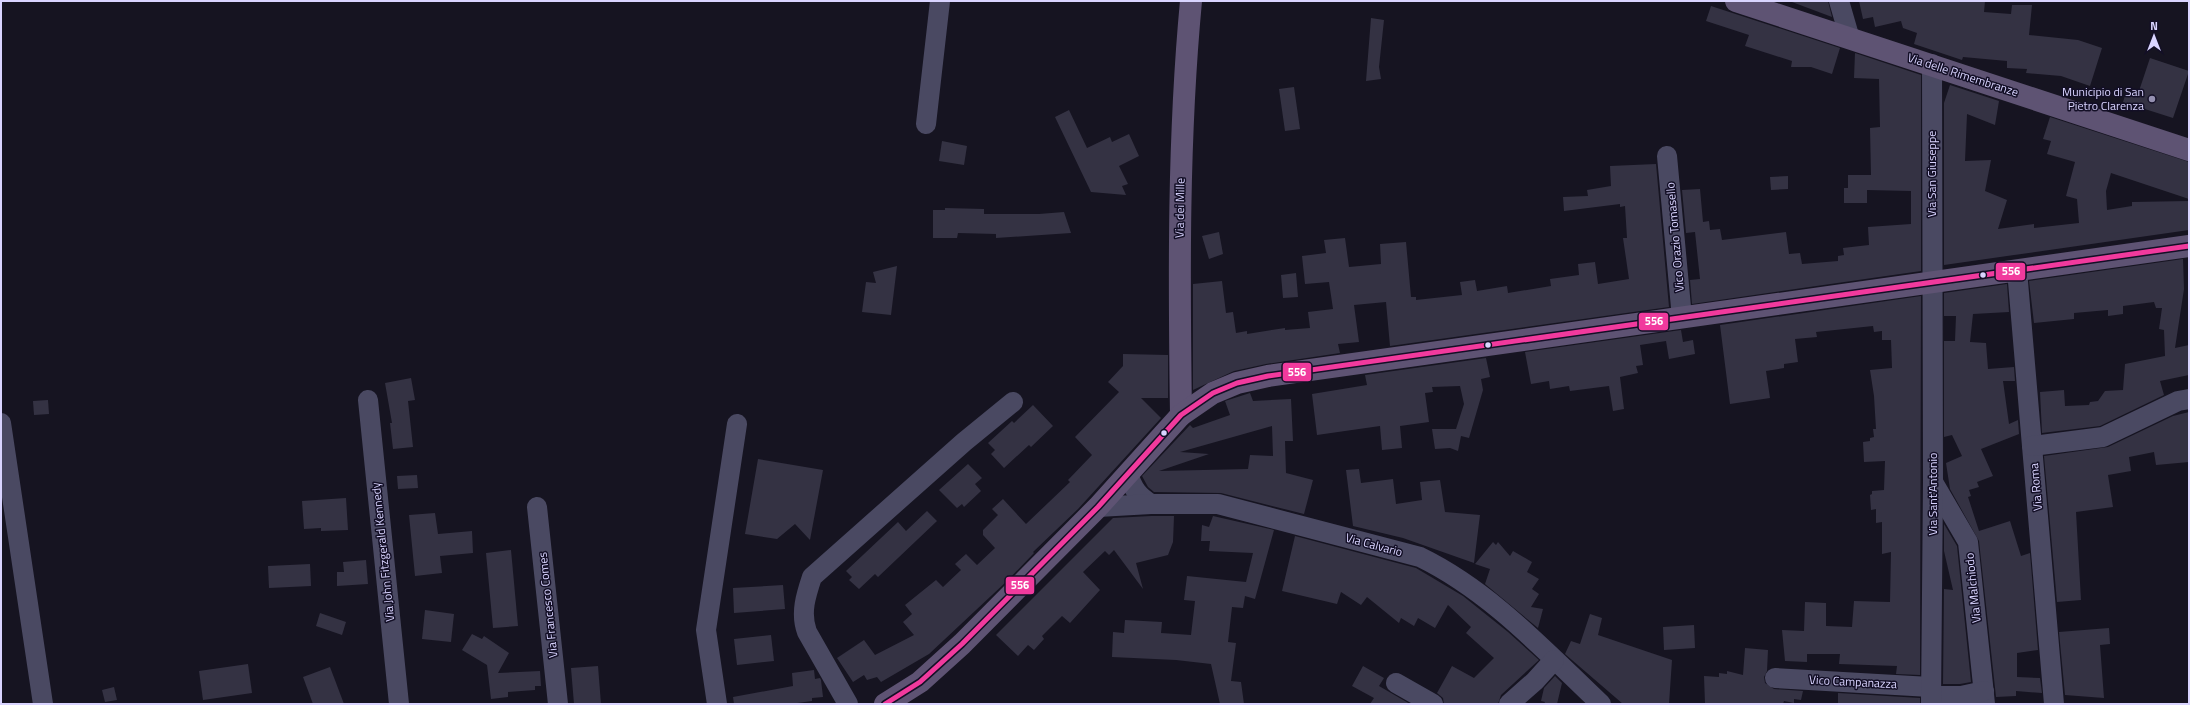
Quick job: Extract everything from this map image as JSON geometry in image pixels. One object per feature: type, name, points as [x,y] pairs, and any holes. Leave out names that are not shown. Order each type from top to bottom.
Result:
[{"type":"main road","name":"Via dei Mille","points":[[1181,414],[1179,289],[1181,126],[1191,1]]},
{"type":"main road","name":"Via delle Rimembranze","points":[[1736,1],[1850,39],[1932,64],[2189,150]]},
{"type":"main road","points":[[885,704],[920,682],[962,644],[1098,507],[1181,414],[1213,393],[1238,382],[1268,376],[2189,246]]},
{"type":"street","points":[[926,124],[940,1]]},
{"type":"street","points":[[1839,1],[1850,39]]},
{"type":"street","name":"Via San Giuseppe","points":[[1932,64],[1932,283]]},
{"type":"street","name":"Vico Orazio Tomasello","points":[[1667,156],[1682,318]]},
{"type":"street","name":"Via Roma","points":[[2017,270],[2054,704]]},
{"type":"street","name":"Via Sant'Antonio","points":[[1931,696],[1933,482],[1932,283]]},
{"type":"street","points":[[2032,446],[2103,437],[2178,401],[2189,399]]},
{"type":"street","name":"Via John Fitzgerald Kennedy","points":[[368,400],[399,704]]},
{"type":"street","points":[[848,704],[807,632],[803,620],[807,593],[812,576],[964,442],[1013,402]]},
{"type":"street","points":[[1,423],[44,704]]},
{"type":"street","points":[[717,704],[706,630],[737,424]]},
{"type":"street","points":[[1128,474],[1133,489],[1141,498],[1151,504]]},
{"type":"street","name":"Via Malchiodo","points":[[1933,482],[1968,542],[1984,698]]},
{"type":"street","name":"Via Calvario","points":[[1098,507],[1151,504],[1218,504],[1420,557],[1446,570],[1506,614],[1601,704]]},
{"type":"street","name":"Via Francesco Comes","points":[[537,507],[558,704]]},
{"type":"street","points":[[1509,704],[1535,681],[1554,660]]},
{"type":"street","name":"Vico Campanazza","points":[[1775,678],[1931,696],[1984,698]]},
{"type":"street","points":[[1396,683],[1433,704]]},
{"type":"building","points":[[1828,1],[1832,17],[1792,2]]},
{"type":"building","points":[[1859,1],[1985,1],[1984,12],[2011,14],[2012,5],[2032,5],[2029,35],[2078,40],[2102,48],[2090,86],[2061,76],[2026,73],[2027,69],[2007,68],[2007,61],[1963,57],[1962,60],[1914,44],[1917,33],[1903,28],[1901,21],[1875,27],[1873,17],[1863,19]]},
{"type":"building","points":[[1711,6],[1840,48],[1832,74],[1811,67],[1791,67],[1792,61],[1745,46],[1749,35],[1706,21]]},
{"type":"building","points":[[1371,18],[1384,20],[1379,67],[1381,79],[1366,81]]},
{"type":"building","points":[[1855,53],[1921,75],[1921,271],[1692,304],[1690,280],[1700,279],[1695,232],[1686,233],[1682,190],[1700,189],[1703,222],[1709,221],[1710,230],[1720,229],[1722,240],[1786,232],[1789,254],[1800,253],[1802,264],[1838,261],[1838,256],[1844,255],[1843,248],[1869,245],[1868,227],[1911,224],[1911,191],[1867,190],[1867,203],[1844,203],[1844,188],[1848,188],[1848,175],[1871,175],[1870,128],[1880,127],[1879,79],[1854,78]]},
{"type":"building","points":[[2150,58],[2189,71],[2173,118],[2123,102],[2127,90],[2138,94]]},
{"type":"building","points":[[1950,85],[1999,101],[1995,125],[1967,114],[1965,161],[1991,160],[1985,191],[2007,200],[1998,229],[2034,224],[2034,228],[2079,223],[2077,199],[2066,196],[2075,162],[2047,154],[2051,141],[2043,139],[2050,117],[2189,162],[2189,199],[2111,173],[2106,191],[2107,210],[2132,206],[2132,202],[2189,201],[2189,230],[1944,265],[1944,103]]},
{"type":"building","points":[[1294,87],[1300,129],[1285,131],[1279,89]]},
{"type":"building","points":[[1069,110],[1087,148],[1110,137],[1112,142],[1129,134],[1139,156],[1119,166],[1128,184],[1122,186],[1126,195],[1091,192],[1055,117]]},
{"type":"building","points":[[942,141],[967,146],[964,165],[939,161]]},
{"type":"building","points":[[1656,164],[1669,307],[1390,346],[1386,302],[1354,305],[1359,342],[1338,344],[1340,353],[1266,364],[1234,371],[1193,390],[1193,284],[1222,281],[1226,313],[1233,312],[1236,333],[1247,331],[1247,334],[1285,328],[1285,330],[1310,328],[1308,312],[1333,309],[1329,282],[1305,284],[1302,256],[1326,253],[1324,240],[1345,238],[1349,267],[1381,264],[1380,244],[1406,242],[1411,297],[1416,297],[1416,300],[1462,295],[1460,282],[1475,280],[1477,291],[1507,286],[1508,293],[1551,286],[1550,279],[1579,275],[1578,264],[1595,262],[1598,284],[1629,279],[1623,238],[1627,238],[1625,206],[1620,207],[1620,204],[1564,211],[1563,197],[1588,196],[1587,190],[1611,186],[1610,166]]},
{"type":"building","points":[[1788,176],[1788,189],[1771,190],[1770,177]]},
{"type":"building","points":[[945,208],[984,209],[984,214],[1039,214],[1064,212],[1071,233],[996,238],[996,234],[958,233],[957,238],[933,238],[933,210],[945,210]]},
{"type":"building","points":[[1219,232],[1223,254],[1209,259],[1202,236]]},
{"type":"building","points":[[2183,259],[2184,289],[2175,348],[2189,345],[2189,375],[2160,381],[2164,395],[2100,426],[2042,433],[2040,392],[2064,390],[2065,406],[2089,405],[2090,402],[2098,401],[2105,391],[2123,390],[2125,364],[2165,356],[2164,330],[2159,329],[2162,308],[2156,308],[2154,302],[2123,306],[2123,314],[2108,316],[2108,310],[2074,313],[2074,319],[2034,323],[2029,281]]},
{"type":"building","points":[[897,266],[891,315],[862,312],[866,282],[876,283],[873,272]]},
{"type":"building","points":[[1296,273],[1298,297],[1283,298],[1281,275]]},
{"type":"building","points":[[2007,284],[2009,312],[1973,314],[1970,342],[1986,343],[1988,369],[2014,367],[2015,381],[2003,381],[2009,424],[2018,420],[2019,434],[1981,449],[1993,476],[1977,482],[1979,487],[1969,490],[1971,496],[1968,497],[1979,531],[2010,521],[2021,556],[2030,553],[2038,650],[2017,653],[2017,677],[2040,678],[2042,693],[2016,691],[2016,696],[1996,697],[1979,541],[1950,489],[1946,463],[1962,456],[1952,435],[1944,437],[1944,341],[1955,341],[1956,316],[1944,316],[1944,293]]},
{"type":"building","points":[[1921,296],[1920,675],[1896,674],[1897,666],[1839,664],[1840,654],[1807,654],[1807,662],[1785,661],[1782,630],[1804,631],[1805,602],[1826,603],[1826,626],[1852,627],[1854,601],[1890,602],[1891,552],[1882,554],[1882,522],[1876,523],[1876,509],[1871,510],[1870,495],[1872,494],[1872,491],[1884,490],[1885,461],[1864,462],[1863,442],[1870,441],[1870,438],[1874,437],[1873,429],[1876,429],[1874,396],[1870,370],[1892,368],[1891,340],[1882,340],[1882,331],[1874,332],[1873,326],[1816,332],[1817,337],[1795,339],[1798,362],[1784,364],[1784,368],[1766,371],[1770,398],[1730,404],[1720,325]]},
{"type":"building","points":[[1681,330],[1683,342],[1693,340],[1695,354],[1669,359],[1666,341],[1640,345],[1643,365],[1636,366],[1638,373],[1620,377],[1624,409],[1613,411],[1609,386],[1570,391],[1569,386],[1550,389],[1549,381],[1531,384],[1525,352]]},
{"type":"building","points":[[1123,354],[1168,355],[1168,398],[1141,398],[1161,418],[1078,509],[1033,552],[1034,553],[1007,581],[929,654],[881,682],[877,677],[867,680],[864,675],[853,682],[837,658],[864,640],[875,655],[914,635],[903,622],[912,614],[905,605],[936,580],[943,587],[961,570],[955,564],[966,554],[977,565],[995,548],[983,535],[983,530],[998,515],[992,509],[1003,499],[1026,524],[1070,482],[1068,480],[1092,455],[1075,437],[1119,392],[1108,382],[1123,366]]},
{"type":"building","points":[[1486,358],[1490,377],[1481,379],[1483,390],[1469,438],[1461,436],[1458,451],[1450,448],[1435,449],[1432,429],[1456,429],[1464,404],[1460,386],[1432,387],[1433,392],[1425,393],[1429,422],[1400,426],[1402,448],[1382,450],[1380,426],[1317,435],[1312,394],[1367,385],[1365,375]]},
{"type":"building","points":[[411,378],[415,400],[408,401],[413,447],[393,449],[390,423],[392,423],[385,383]]},
{"type":"building","points":[[1250,393],[1253,401],[1291,399],[1293,441],[1285,441],[1286,473],[1313,480],[1304,514],[1221,493],[1154,492],[1148,487],[1142,476],[1190,425],[1193,428],[1230,415],[1225,401]],"holes":[[[1272,426],[1273,456],[1250,455],[1248,469],[1159,471],[1209,454],[1180,452]]]},
{"type":"building","points":[[48,400],[49,414],[34,415],[33,401]]},
{"type":"building","points":[[1033,405],[1053,426],[1031,447],[1029,445],[1004,468],[991,454],[995,450],[988,443],[1012,421],[1014,423]]},
{"type":"building","points":[[2189,412],[2189,462],[2156,465],[2154,452],[2129,457],[2131,471],[2108,475],[2113,507],[2076,512],[2081,600],[2057,602],[2044,456],[2108,447],[2173,416]]},
{"type":"building","points":[[758,459],[823,470],[810,540],[795,524],[777,539],[745,534]]},
{"type":"building","points":[[968,464],[982,478],[975,484],[981,491],[964,507],[962,504],[957,508],[939,490]]},
{"type":"building","points":[[1359,469],[1361,483],[1393,479],[1396,504],[1422,500],[1420,482],[1440,480],[1445,512],[1480,515],[1474,563],[1403,538],[1353,526],[1346,470]]},
{"type":"building","points":[[417,475],[418,488],[398,489],[397,476]]},
{"type":"building","points":[[346,498],[348,530],[321,531],[321,528],[304,529],[302,501]]},
{"type":"building","points":[[927,511],[937,521],[878,577],[875,574],[859,589],[849,580],[852,577],[846,571],[898,522],[906,531]]},
{"type":"building","points":[[435,513],[438,534],[472,531],[473,553],[440,556],[442,573],[415,576],[409,515]]},
{"type":"building","points":[[1174,516],[1173,542],[1168,555],[1136,563],[1143,589],[1114,550],[1109,555],[1105,551],[1083,572],[1100,590],[1070,623],[1062,616],[1042,636],[1044,639],[1034,650],[1028,645],[1018,656],[996,635],[1113,518]]},
{"type":"building","points":[[1213,516],[1274,530],[1255,599],[1245,596],[1243,608],[1232,607],[1228,642],[1236,643],[1231,681],[1241,682],[1244,704],[1220,704],[1211,664],[1176,660],[1112,657],[1113,632],[1124,633],[1125,620],[1162,622],[1161,633],[1191,635],[1195,601],[1184,600],[1187,576],[1246,582],[1253,553],[1209,551],[1210,541],[1201,541],[1202,525],[1209,527]]},
{"type":"building","points":[[1944,524],[1957,546],[1971,682],[1960,684],[1943,684],[1944,589],[1953,590],[1944,551]]},
{"type":"building","points":[[1295,536],[1416,568],[1463,596],[1508,632],[1539,660],[1501,695],[1498,704],[1444,704],[1443,698],[1437,693],[1452,666],[1474,678],[1494,658],[1466,633],[1471,627],[1448,605],[1435,628],[1418,618],[1414,626],[1401,618],[1399,623],[1367,597],[1361,605],[1341,592],[1337,604],[1282,591]]},
{"type":"building","points":[[1493,542],[1496,545],[1498,542],[1510,556],[1513,551],[1532,562],[1527,572],[1539,579],[1532,589],[1539,594],[1531,607],[1543,609],[1538,628],[1485,584],[1490,569],[1475,564]]},
{"type":"building","points":[[511,550],[518,626],[493,628],[486,553]]},
{"type":"building","points":[[366,560],[368,584],[337,586],[337,572],[344,572],[343,562]]},
{"type":"building","points":[[310,564],[311,586],[269,588],[268,566]]},
{"type":"building","points":[[783,585],[785,609],[734,613],[733,588]]},
{"type":"building","points":[[425,610],[454,614],[451,642],[422,639]]},
{"type":"building","points":[[320,613],[346,622],[342,635],[316,626]]},
{"type":"building","points":[[1590,614],[1602,618],[1598,635],[1672,660],[1669,704],[1623,704],[1565,654],[1571,641],[1580,644]]},
{"type":"building","points":[[1694,625],[1695,648],[1664,650],[1663,627]]},
{"type":"building","points":[[2109,628],[2110,644],[2100,645],[2104,698],[2065,695],[2059,632]]},
{"type":"building","points":[[472,634],[482,639],[484,636],[509,653],[498,673],[540,671],[541,686],[535,686],[535,690],[508,692],[508,697],[491,699],[487,665],[462,650]]},
{"type":"building","points":[[771,635],[774,661],[737,665],[734,639]]},
{"type":"building","points":[[1745,648],[1768,650],[1767,671],[1764,677],[1765,683],[1774,689],[1803,691],[1801,700],[1794,699],[1794,703],[1784,701],[1783,704],[1705,704],[1704,676],[1719,677],[1719,673],[1727,674],[1727,671],[1743,675]]},
{"type":"building","points":[[248,664],[252,693],[203,700],[199,671]]},
{"type":"building","points":[[598,666],[601,704],[574,704],[571,668]]},
{"type":"building","points":[[1363,666],[1384,678],[1379,686],[1410,704],[1370,704],[1374,698],[1352,686]]},
{"type":"building","points":[[330,667],[344,704],[313,704],[303,677]]},
{"type":"building","points":[[814,670],[815,679],[820,678],[821,680],[823,697],[812,698],[812,701],[790,704],[734,704],[733,697],[793,686],[792,673]]},
{"type":"building","points":[[1555,676],[1562,683],[1557,704],[1544,704],[1545,702],[1541,701],[1544,688]]},
{"type":"building","points":[[114,687],[117,700],[105,702],[102,690]]},
{"type":"building","points":[[1838,693],[1920,698],[1920,704],[1838,704]]},
{"type":"transit line","name":"556","points":[[885,704],[920,682],[962,644],[1098,507],[1181,415],[1213,393],[1237,383],[1268,376],[2189,246]]},
{"type":"place","name":"Municipio di San Pietro Clarenza","points":[[2152,99]]}]
